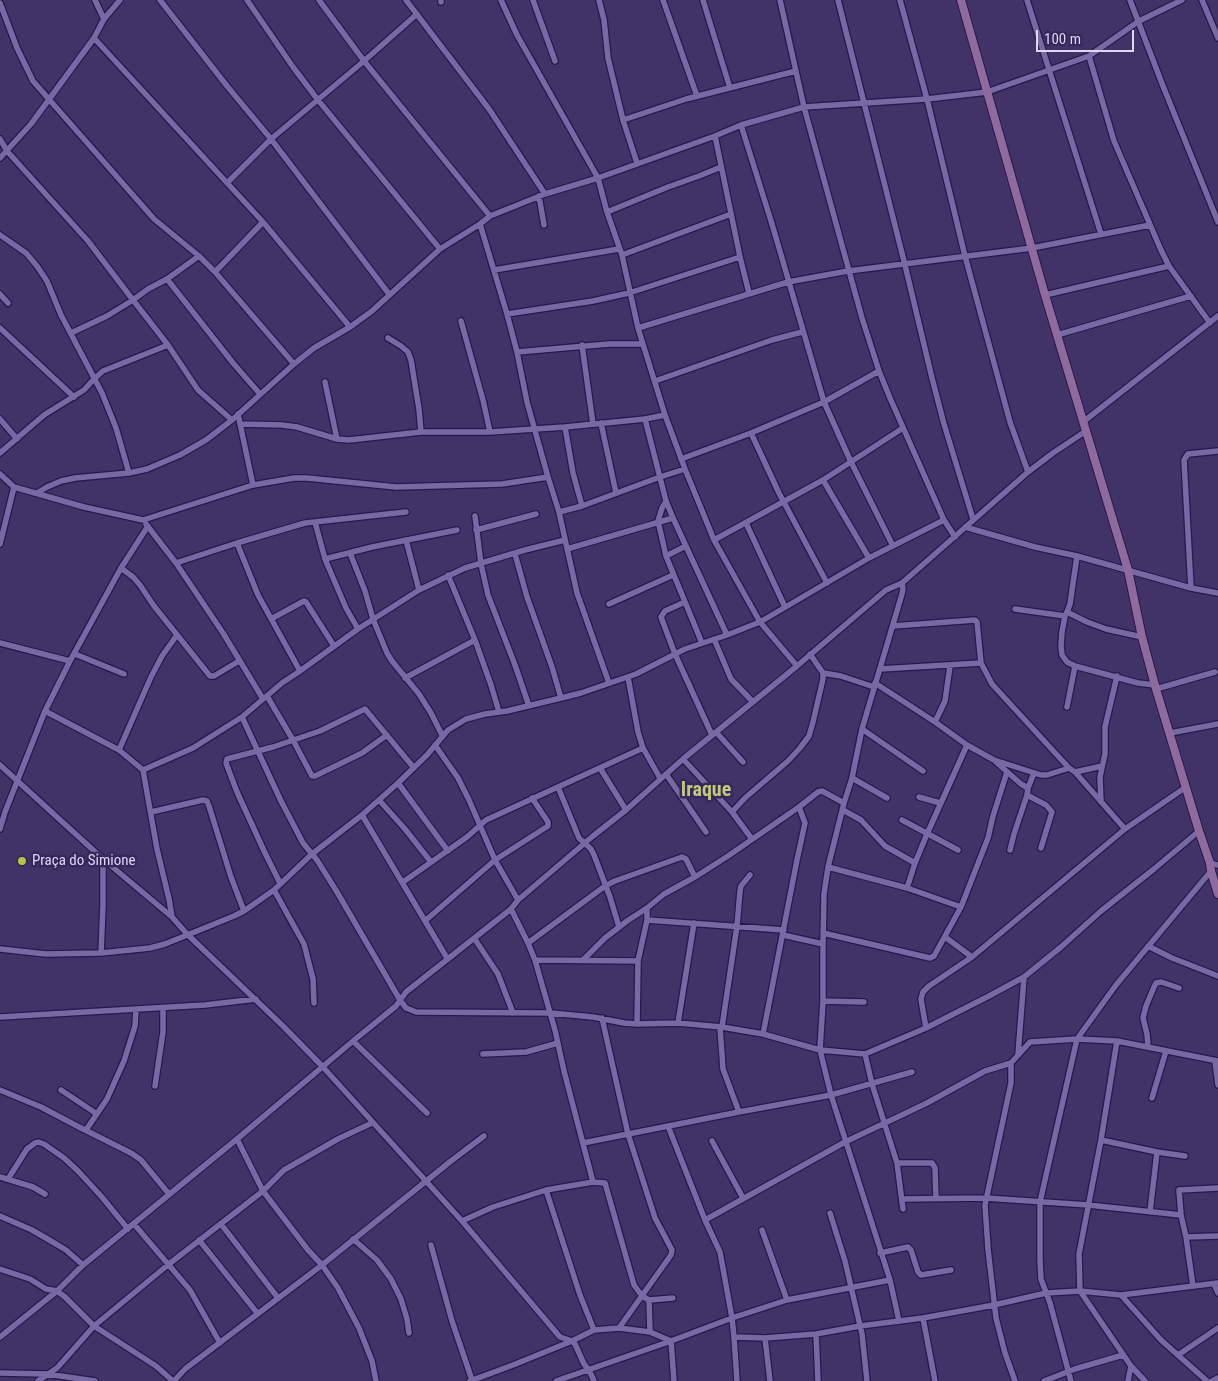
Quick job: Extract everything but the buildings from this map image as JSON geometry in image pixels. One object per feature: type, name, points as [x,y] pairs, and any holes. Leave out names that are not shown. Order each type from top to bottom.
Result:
[{"type":"street","points":[[94,0],[104,19]]},
{"type":"street","points":[[0,158],[31,124],[94,38],[104,19],[120,0]]},
{"type":"street","points":[[160,0],[271,139],[390,294]]},
{"type":"street","points":[[247,0],[318,100],[440,249]]},
{"type":"street","points":[[319,0],[364,61],[490,216]]},
{"type":"street","points":[[406,0],[489,109],[542,195],[544,225]]},
{"type":"street","points":[[501,0],[517,35],[598,178],[620,252],[638,328],[654,381],[681,459],[714,540],[760,622],[797,666]]},
{"type":"street","points":[[533,0],[555,61]]},
{"type":"street","points":[[599,0],[604,20],[608,58],[623,120],[637,164]]},
{"type":"street","points":[[663,0],[697,96]]},
{"type":"street","points":[[703,0],[730,88]]},
{"type":"street","points":[[780,0],[804,107],[862,318],[880,371],[903,428],[944,520],[955,537]]},
{"type":"street","points":[[838,0],[939,406],[973,520]]},
{"type":"street","points":[[900,0],[927,99],[965,256],[1010,422],[1028,472]]},
{"type":"street","points":[[961,0],[1045,295],[1128,570],[1142,637],[1199,831],[1213,866],[1218,894]]},
{"type":"street","points":[[1027,0],[1101,234]]},
{"type":"street","points":[[1130,0],[1218,222]]},
{"type":"street","points":[[37,493],[61,481],[130,473],[147,469],[180,455],[206,440],[232,420],[314,348],[350,327],[372,311],[440,249],[490,216],[542,195],[598,178],[741,125],[804,107],[927,99],[987,92],[1090,56],[1139,21],[1182,0]]},
{"type":"street","points":[[1202,0],[1218,38]]},
{"type":"street","points":[[0,3],[32,81],[154,219],[199,256],[215,272],[294,364]]},
{"type":"street","points":[[227,183],[271,139],[417,14]]},
{"type":"street","points":[[94,38],[262,222],[350,327]]},
{"type":"street","points":[[1090,56],[1114,141],[1150,225],[1169,266],[1210,323]]},
{"type":"street","points":[[623,120],[697,96],[796,71]]},
{"type":"street","points":[[741,125],[824,402],[851,462],[893,546]]},
{"type":"street","points":[[715,136],[730,214],[749,293]]},
{"type":"street","points":[[0,139],[6,151],[88,241],[168,345],[198,390],[232,420]]},
{"type":"street","points":[[607,212],[668,186],[721,167]]},
{"type":"street","points":[[494,270],[620,252],[730,214]]},
{"type":"street","points":[[215,272],[262,222]]},
{"type":"street","points":[[480,224],[517,352],[534,429],[559,512],[577,593],[609,682]]},
{"type":"street","points":[[638,328],[788,282],[848,271],[1032,248],[1150,225]]},
{"type":"street","points":[[0,235],[26,253],[47,280],[61,315],[95,378],[116,428],[130,473]]},
{"type":"street","points":[[71,334],[107,316],[167,279],[199,256]]},
{"type":"street","points":[[507,314],[593,301],[629,293],[740,257]]},
{"type":"street","points":[[1045,295],[1169,266]]},
{"type":"street","points":[[167,279],[233,363],[260,394]]},
{"type":"street","points":[[0,294],[8,303]]},
{"type":"street","points":[[1057,335],[1191,296]]},
{"type":"street","points":[[1084,422],[1218,316]]},
{"type":"street","points":[[461,321],[490,432]]},
{"type":"street","points":[[0,328],[74,397]]},
{"type":"street","points":[[654,381],[762,343],[802,332]]},
{"type":"street","points":[[388,338],[408,352],[411,360],[420,410],[421,432]]},
{"type":"street","points":[[517,352],[582,346],[643,344]]},
{"type":"street","points":[[0,452],[44,415],[84,390],[107,369],[168,345]]},
{"type":"street","points":[[582,346],[594,424]]},
{"type":"street","points":[[681,459],[751,433],[824,402],[880,371]]},
{"type":"street","points":[[325,382],[337,439]]},
{"type":"street","points":[[238,414],[253,485]]},
{"type":"street","points":[[240,424],[297,427],[337,439],[349,440],[421,432],[490,432],[565,427],[645,419],[665,415]]},
{"type":"street","points":[[0,419],[17,439]]},
{"type":"street","points":[[645,419],[666,501],[727,635]]},
{"type":"street","points":[[601,423],[616,493]]},
{"type":"street","points":[[565,427],[573,473],[582,506]]},
{"type":"street","points":[[714,540],[823,480],[903,428]]},
{"type":"street","points":[[0,1337],[57,1291],[83,1265],[396,1006],[406,992],[511,909],[518,900],[626,810],[660,778],[797,666],[886,590],[902,583],[1028,472],[1086,431]]},
{"type":"street","points":[[751,433],[784,502],[827,583]]},
{"type":"street","points":[[1191,588],[1184,460],[1188,454],[1218,451]]},
{"type":"street","points":[[559,512],[582,506],[685,469]]},
{"type":"street","points":[[0,474],[14,487],[143,520],[253,485],[282,480],[307,478],[396,487],[502,484],[548,477]]},
{"type":"street","points":[[823,480],[869,558]]},
{"type":"street","points":[[0,544],[3,525],[14,487]]},
{"type":"street","points":[[666,501],[658,521],[666,556],[702,643]]},
{"type":"street","points":[[176,562],[305,523],[406,512]]},
{"type":"street","points":[[476,530],[536,514]]},
{"type":"street","points":[[475,516],[481,564],[488,595],[516,665],[529,706]]},
{"type":"street","points":[[567,549],[673,518]]},
{"type":"street","points":[[143,520],[176,562],[223,633],[239,661],[293,740],[311,775],[314,776],[362,754],[387,734]]},
{"type":"street","points":[[0,949],[46,954],[101,953],[150,948],[165,944],[244,911],[274,890],[312,854],[362,815],[427,755],[442,735],[466,719],[561,698],[628,677],[675,654],[760,622],[869,558],[944,520]]},
{"type":"street","points":[[315,522],[326,559],[346,608],[358,629]]},
{"type":"street","points":[[746,523],[786,607]]},
{"type":"street","points":[[0,828],[45,711],[121,568],[148,526]]},
{"type":"street","points":[[965,527],[1191,588],[1218,593]]},
{"type":"street","points":[[326,559],[372,546],[457,530]]},
{"type":"street","points":[[406,540],[419,590]]},
{"type":"street","points":[[143,770],[194,748],[242,717],[300,670],[358,629],[419,590],[465,568],[565,540]]},
{"type":"street","points":[[237,543],[258,595],[300,670]]},
{"type":"street","points":[[666,556],[686,546]]},
{"type":"street","points":[[350,553],[365,591],[373,619],[388,653],[431,713],[442,735]]},
{"type":"street","points":[[515,554],[527,597],[552,666],[561,698]]},
{"type":"street","points":[[1077,556],[1070,604],[1062,632],[1062,655],[1067,662],[1075,666],[1156,687],[1215,672]]},
{"type":"street","points":[[121,568],[140,585],[154,606],[210,676],[214,676],[239,661]]},
{"type":"street","points":[[448,575],[475,640],[499,712]]},
{"type":"street","points":[[609,604],[673,575]]},
{"type":"street","points":[[899,1321],[890,1280],[831,1096],[820,1050],[823,1001],[824,894],[828,867],[874,685],[902,594],[902,583]]},
{"type":"street","points":[[271,619],[304,601],[334,646]]},
{"type":"street","points":[[685,602],[665,611],[661,615],[675,654],[714,733],[743,762]]},
{"type":"street","points":[[1015,609],[1066,614],[1106,629],[1142,637]]},
{"type":"street","points":[[893,626],[975,620],[977,622],[981,663],[992,684],[1125,829]]},
{"type":"street","points":[[119,750],[151,677],[162,656],[178,635]]},
{"type":"street","points":[[714,639],[731,679],[753,702]]},
{"type":"street","points":[[406,678],[475,640]]},
{"type":"street","points":[[0,643],[70,661]]},
{"type":"street","points":[[75,654],[124,674]]},
{"type":"street","points":[[732,812],[800,748],[808,736],[822,687],[823,673],[810,654]]},
{"type":"street","points":[[880,670],[981,663]]},
{"type":"street","points":[[935,722],[945,701],[950,666]]},
{"type":"street","points":[[1067,706],[1075,666]]},
{"type":"street","points":[[823,673],[874,685],[935,722],[967,746],[994,760],[1034,774],[1047,775],[1069,768]]},
{"type":"street","points":[[1101,802],[1100,777],[1106,754],[1105,727],[1117,676]]},
{"type":"street","points":[[628,677],[638,732],[643,748],[660,778]]},
{"type":"street","points":[[280,883],[261,845],[226,763],[227,759],[320,731],[365,709],[414,768]]},
{"type":"street","points":[[45,711],[119,750],[143,770],[172,917]]},
{"type":"street","points":[[242,717],[281,801],[303,843],[317,860],[337,892],[400,1000],[406,1008],[416,1012],[551,1013],[602,1018],[624,1023],[678,1023],[721,1027],[763,1034],[820,1050],[865,1054],[926,1028],[1024,977],[1199,831]]},
{"type":"street","points":[[1170,733],[1218,724]]},
{"type":"street","points":[[862,730],[923,771]]},
{"type":"street","points":[[435,745],[458,778],[495,860],[518,900]]},
{"type":"street","points":[[908,888],[915,863],[927,834],[967,746]]},
{"type":"street","points":[[403,882],[467,837],[486,820],[643,748]]},
{"type":"street","points":[[683,759],[732,812],[752,839]]},
{"type":"street","points":[[994,760],[1020,784],[1028,788]]},
{"type":"street","points":[[0,765],[103,859],[172,917],[323,1067],[462,1221],[560,1337],[575,1344],[594,1381]]},
{"type":"street","points":[[1074,772],[1102,766]]},
{"type":"street","points":[[600,768],[626,810]]},
{"type":"street","points":[[823,933],[930,958],[934,956],[961,907],[988,838],[1007,772]]},
{"type":"street","points":[[666,774],[706,832]]},
{"type":"street","points":[[1010,850],[1028,788],[1034,774]]},
{"type":"street","points":[[852,778],[887,798]]},
{"type":"street","points":[[398,783],[448,851]]},
{"type":"street","points":[[558,786],[579,838],[591,849],[594,855],[619,927]]},
{"type":"street","points":[[926,1028],[920,999],[923,992],[929,986],[972,957],[1125,829],[1186,787]]},
{"type":"street","points":[[583,960],[605,938],[664,894],[695,877],[820,791],[844,803]]},
{"type":"street","points":[[1027,795],[1046,806],[1052,812],[1042,848]]},
{"type":"street","points":[[919,797],[940,803]]},
{"type":"street","points":[[426,920],[495,860],[548,826],[548,822],[532,798]]},
{"type":"street","points":[[151,812],[203,800],[206,801],[230,877],[244,911]]},
{"type":"street","points":[[379,800],[431,862]]},
{"type":"street","points":[[763,1034],[805,823],[799,807]]},
{"type":"street","points":[[843,810],[861,820],[885,846],[915,863]]},
{"type":"street","points":[[362,815],[447,958]]},
{"type":"street","points":[[902,820],[958,850]]},
{"type":"street","points":[[528,943],[615,880],[682,857],[686,859],[695,877]]},
{"type":"street","points":[[101,953],[103,859]]},
{"type":"street","points":[[1071,1381],[1050,1303],[1041,1279],[1040,1202],[1077,1039],[1116,985],[1213,866]]},
{"type":"street","points":[[828,867],[908,888],[961,907]]},
{"type":"street","points":[[739,1112],[723,1069],[721,1027],[737,926],[740,887],[750,875]]},
{"type":"street","points":[[274,890],[304,944],[313,979],[314,1003]]},
{"type":"street","points":[[637,1024],[638,961],[647,920],[647,908]]},
{"type":"street","points":[[511,909],[535,960],[551,1013],[593,1182]]},
{"type":"street","points":[[647,920],[737,926],[783,932],[823,944]]},
{"type":"street","points":[[678,1023],[694,923]]},
{"type":"street","points":[[945,937],[972,957]]},
{"type":"street","points":[[474,938],[498,974],[514,1012]]},
{"type":"street","points":[[1148,946],[1172,958],[1218,976]]},
{"type":"street","points":[[535,960],[638,961]]},
{"type":"street","points":[[1018,1056],[1024,977]]},
{"type":"street","points":[[1148,1047],[1143,1018],[1156,983],[1161,982],[1179,988]]},
{"type":"street","points":[[0,1017],[136,1010],[256,999]]},
{"type":"street","points":[[823,1001],[864,1002]]},
{"type":"street","points":[[155,1086],[163,1032],[163,1008]]},
{"type":"street","points":[[86,1130],[107,1099],[124,1061],[135,1026],[136,1010]]},
{"type":"street","points":[[602,1018],[628,1134],[656,1218],[672,1250],[671,1255],[618,1328]]},
{"type":"street","points":[[705,1220],[845,1142],[927,1103],[985,1071],[1011,1062],[1030,1042],[1077,1039],[1117,1041],[1216,1061],[1218,1085]]},
{"type":"street","points":[[353,1041],[427,1113]]},
{"type":"street","points":[[1117,1041],[1101,1140],[1079,1254],[1080,1291],[1131,1366],[1145,1381]]},
{"type":"street","points":[[483,1054],[526,1052],[558,1044]]},
{"type":"street","points":[[1152,1098],[1166,1051]]},
{"type":"street","points":[[865,1054],[872,1084],[897,1163],[903,1209]]},
{"type":"street","points":[[1011,1062],[1011,1083],[986,1198],[985,1219],[996,1318],[1015,1381]]},
{"type":"street","points":[[583,1143],[831,1096],[912,1072]]},
{"type":"street","points":[[0,1090],[41,1107],[131,1152],[141,1160],[169,1194]]},
{"type":"street","points":[[61,1090],[97,1114]]},
{"type":"street","points":[[38,1381],[57,1368],[94,1326],[199,1240],[263,1191],[284,1170],[338,1139],[372,1123]]},
{"type":"street","points":[[668,1126],[705,1220],[720,1252],[732,1318],[737,1381]]},
{"type":"street","points":[[0,1269],[30,1279],[46,1289],[57,1291],[94,1326],[156,1366],[174,1381],[185,1369],[322,1265],[484,1136]]},
{"type":"street","points":[[237,1139],[263,1191],[338,1288],[359,1328],[372,1361],[376,1381]]},
{"type":"street","points":[[1101,1140],[1185,1156]]},
{"type":"street","points":[[712,1141],[743,1198]]},
{"type":"street","points":[[8,1179],[27,1149],[38,1142],[44,1144],[78,1171],[128,1229]]},
{"type":"street","points":[[1150,1212],[1157,1152]]},
{"type":"street","points":[[897,1163],[932,1164],[935,1168],[936,1198]]},
{"type":"street","points":[[0,1176],[33,1187],[46,1194]]},
{"type":"street","points":[[462,1221],[493,1207],[546,1190],[593,1182],[605,1183],[634,1285],[642,1296],[649,1300],[673,1298]]},
{"type":"street","points":[[1193,1286],[1181,1215],[1179,1190],[1218,1188]]},
{"type":"street","points":[[546,1190],[580,1295],[594,1330]]},
{"type":"street","points":[[902,1199],[986,1198],[1088,1205],[1181,1215]]},
{"type":"street","points":[[830,1214],[852,1287],[863,1341],[867,1381]]},
{"type":"street","points":[[0,1216],[32,1230],[51,1241],[66,1250],[83,1265]]},
{"type":"street","points":[[134,1224],[190,1290],[220,1344]]},
{"type":"street","points":[[221,1224],[278,1298]]},
{"type":"street","points":[[762,1230],[787,1300]]},
{"type":"street","points":[[1186,1237],[1218,1236]]},
{"type":"street","points":[[353,1239],[377,1260],[391,1279],[401,1299],[409,1333]]},
{"type":"street","points":[[199,1240],[258,1314]]},
{"type":"street","points":[[431,1245],[471,1380],[513,1365],[594,1330],[618,1328],[650,1332],[671,1341]]},
{"type":"street","points":[[880,1252],[908,1247],[921,1275],[951,1270]]},
{"type":"street","points":[[556,1381],[787,1300],[890,1280]]},
{"type":"street","points":[[734,1338],[765,1338],[816,1334],[923,1318],[1046,1293],[1080,1291],[1121,1295],[1216,1283],[1218,1293]]},
{"type":"street","points":[[1121,1295],[1161,1340],[1206,1381]]},
{"type":"street","points":[[649,1300],[650,1332]]},
{"type":"street","points":[[923,1318],[935,1381]]},
{"type":"street","points":[[1178,1355],[1218,1328]]},
{"type":"street","points":[[816,1334],[818,1381]]},
{"type":"street","points":[[765,1338],[770,1381]]},
{"type":"street","points":[[671,1341],[674,1381]]},
{"type":"street","points":[[1044,1381],[1068,1371],[1124,1355]]},
{"type":"street","points":[[1128,1381],[1131,1366]]},
{"type":"street","points":[[0,1373],[48,1374],[95,1381]]},
{"type":"street","points":[[1212,1381],[1218,1378]]},
{"type":"place","name":"Praça do Simione","points":[[22,861]]},
{"type":"district","name":"Iraque","points":[[706,791]]}]
